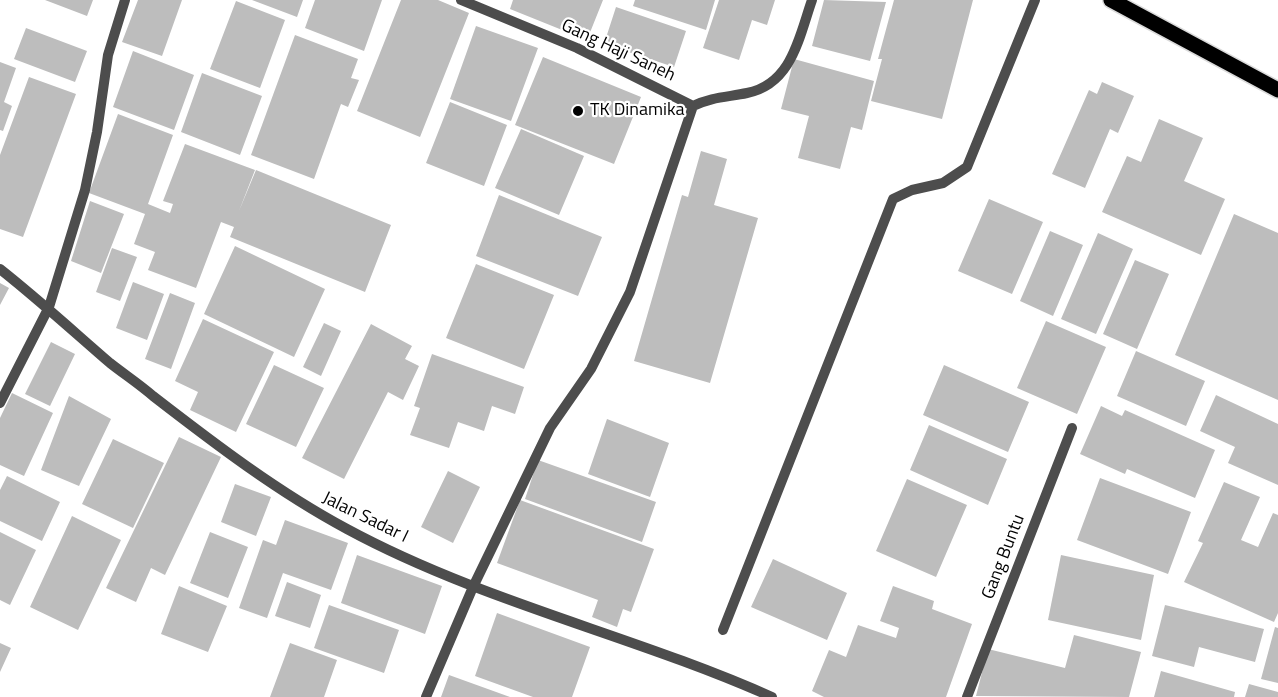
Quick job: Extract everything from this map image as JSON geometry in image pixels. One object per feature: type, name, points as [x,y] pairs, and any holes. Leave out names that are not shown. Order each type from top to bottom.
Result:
[{"type":"main road","points":[[1111,0],[1278,90]]},
{"type":"street","points":[[0,403],[49,307],[85,190],[98,132],[108,55],[125,0]]},
{"type":"street","name":"Gang Haji Saneh","points":[[460,0],[577,48],[693,105]]},
{"type":"street","points":[[426,697],[473,587],[550,428],[591,369],[630,291],[693,105],[710,98],[749,93],[773,84],[787,69],[812,0]]},
{"type":"street","points":[[723,630],[893,198],[912,190],[943,183],[967,167],[1035,0]]},
{"type":"street","name":"Jalan Sadar I","points":[[0,268],[49,307],[112,364],[291,498],[349,531],[473,587],[713,671],[772,697]]},
{"type":"street","name":"Gang Buntu","points":[[967,697],[1072,428]]},
{"type":"building","points":[[45,0],[93,0],[87,16]]},
{"type":"building","points":[[138,0],[182,0],[162,56],[122,42]]},
{"type":"building","points":[[252,0],[303,0],[297,17]]},
{"type":"building","points":[[315,0],[382,0],[364,51],[305,28]]},
{"type":"building","points":[[401,0],[438,0],[469,13],[420,137],[357,111]]},
{"type":"building","points":[[513,0],[603,0],[587,40],[510,9]]},
{"type":"building","points":[[635,0],[715,0],[706,30],[633,6]]},
{"type":"building","points":[[719,0],[775,0],[767,25],[752,20],[739,60],[703,48]]},
{"type":"building","points":[[824,0],[886,2],[870,61],[812,46]]},
{"type":"building","points":[[894,0],[973,0],[942,119],[871,101],[882,59],[878,59]]},
{"type":"building","points":[[236,1],[285,20],[260,88],[210,69]]},
{"type":"building","points":[[616,7],[686,31],[674,67],[604,44]]},
{"type":"building","points":[[476,26],[538,48],[511,121],[450,99]]},
{"type":"building","points":[[26,28],[87,51],[75,82],[14,59]]},
{"type":"building","points":[[295,35],[358,59],[351,78],[359,80],[348,107],[341,104],[314,179],[251,155]]},
{"type":"building","points":[[133,51],[194,75],[174,130],[113,107]]},
{"type":"building","name":"TK Dinamika","points":[[543,57],[641,97],[614,164],[515,125]]},
{"type":"building","points":[[794,59],[874,81],[862,130],[851,127],[840,169],[798,158],[809,116],[781,109]]},
{"type":"building","points":[[0,62],[16,68],[4,102],[12,106],[3,131],[0,130]]},
{"type":"building","points":[[202,73],[262,96],[240,155],[181,132]]},
{"type":"building","points":[[29,77],[76,94],[23,237],[0,229],[0,155]]},
{"type":"building","points":[[1102,82],[1134,96],[1118,133],[1110,129],[1085,188],[1052,174],[1089,90],[1097,94]]},
{"type":"building","points":[[450,102],[507,125],[484,186],[426,163]]},
{"type":"building","points":[[118,114],[173,135],[148,204],[170,213],[173,204],[163,201],[185,144],[255,170],[239,211],[256,170],[391,225],[365,292],[230,237],[234,227],[221,222],[196,288],[148,270],[155,252],[134,244],[145,214],[89,193]]},
{"type":"building","points":[[1159,119],[1203,138],[1184,181],[1225,199],[1201,255],[1102,212],[1127,156],[1141,162]]},
{"type":"building","points":[[521,129],[584,156],[559,215],[495,188]]},
{"type":"building","points":[[701,151],[727,159],[714,205],[758,218],[710,383],[634,361],[682,195],[688,197]]},
{"type":"building","points":[[499,195],[602,237],[578,296],[476,256]]},
{"type":"building","points":[[989,199],[1043,222],[1012,294],[958,271]]},
{"type":"building","points":[[90,201],[124,214],[101,273],[71,261]]},
{"type":"building","points":[[1234,214],[1278,233],[1278,400],[1175,355]]},
{"type":"building","points":[[1050,231],[1083,245],[1053,316],[1020,301]]},
{"type":"building","points":[[1098,233],[1133,249],[1096,334],[1061,319]]},
{"type":"building","points":[[235,246],[325,289],[294,357],[204,314]]},
{"type":"building","points":[[112,248],[137,257],[120,301],[96,292]]},
{"type":"building","points":[[1135,260],[1169,274],[1137,349],[1103,334]]},
{"type":"building","points":[[476,264],[554,295],[524,369],[446,338]]},
{"type":"building","points":[[133,282],[164,294],[147,340],[116,328]]},
{"type":"building","points":[[0,283],[9,288],[0,305]]},
{"type":"building","points":[[170,293],[195,303],[171,369],[145,359]]},
{"type":"building","points":[[203,319],[274,352],[236,432],[190,410],[198,392],[175,381]]},
{"type":"building","points":[[1046,321],[1106,347],[1077,414],[1017,388]]},
{"type":"building","points":[[324,323],[341,331],[321,376],[303,367]]},
{"type":"building","points":[[371,324],[412,346],[405,359],[419,366],[403,400],[388,392],[344,479],[302,458]]},
{"type":"building","points":[[51,342],[75,354],[50,406],[25,394]]},
{"type":"building","points":[[1136,351],[1205,381],[1186,426],[1117,396]]},
{"type":"building","points":[[432,354],[524,387],[515,414],[492,406],[484,431],[458,422],[449,448],[410,435],[420,408],[414,406]]},
{"type":"building","points":[[274,365],[324,388],[296,447],[246,424]]},
{"type":"building","points":[[944,365],[1029,402],[1008,452],[923,415]]},
{"type":"building","points":[[12,393],[53,413],[24,476],[0,465],[0,418]]},
{"type":"building","points":[[1216,395],[1278,424],[1278,485],[1228,463],[1235,447],[1200,431]]},
{"type":"building","points":[[69,396],[111,419],[79,486],[41,470]]},
{"type":"building","points":[[1101,406],[1122,416],[1125,410],[1215,450],[1195,498],[1127,469],[1125,474],[1080,454]]},
{"type":"building","points":[[607,419],[669,443],[650,497],[588,474]]},
{"type":"building","points":[[929,425],[1007,459],[988,505],[910,470]]},
{"type":"building","points":[[179,437],[221,457],[165,575],[151,568],[136,602],[106,588]]},
{"type":"building","points":[[113,439],[164,463],[133,528],[82,504]]},
{"type":"building","points":[[538,460],[656,502],[642,542],[525,499]]},
{"type":"building","points":[[448,471],[480,487],[453,543],[421,527]]},
{"type":"building","points":[[7,476],[60,502],[42,541],[0,521],[0,490]]},
{"type":"building","points":[[1100,478],[1191,512],[1168,574],[1077,540]]},
{"type":"building","points":[[907,479],[967,505],[936,577],[876,551]]},
{"type":"building","points":[[1224,482],[1260,497],[1241,540],[1258,547],[1273,513],[1278,515],[1278,613],[1274,622],[1184,582],[1203,543],[1198,541]]},
{"type":"building","points":[[235,484],[271,497],[256,536],[221,522]]},
{"type":"building","points":[[520,500],[654,549],[631,612],[623,609],[617,627],[592,617],[598,600],[497,563]]},
{"type":"building","points":[[72,516],[121,540],[78,630],[30,607]]},
{"type":"building","points":[[285,520],[348,543],[331,590],[283,573],[267,618],[239,608],[263,540],[276,545]]},
{"type":"building","points":[[0,532],[36,550],[10,605],[0,600]]},
{"type":"building","points":[[210,532],[248,547],[228,598],[190,583]]},
{"type":"building","points":[[357,555],[442,586],[425,634],[341,603]]},
{"type":"building","points":[[1061,555],[1154,575],[1141,640],[1048,620]]},
{"type":"building","points":[[773,559],[847,593],[827,640],[751,607]]},
{"type":"building","points":[[287,582],[321,595],[310,628],[275,616]]},
{"type":"building","points":[[179,586],[227,606],[208,652],[161,634]]},
{"type":"building","points":[[893,586],[934,601],[932,609],[972,624],[946,697],[824,697],[812,691],[829,650],[846,657],[858,625],[896,638],[899,628],[880,621]]},
{"type":"building","points":[[329,605],[399,630],[384,673],[314,648]]},
{"type":"building","points":[[1165,605],[1264,629],[1255,662],[1199,647],[1194,667],[1152,656]]},
{"type":"building","points":[[497,613],[590,647],[572,697],[533,697],[475,676]]},
{"type":"building","points":[[1275,627],[1278,628],[1278,683],[1261,679]]},
{"type":"building","points":[[1074,635],[1141,652],[1129,697],[976,696],[988,649],[1065,668]]},
{"type":"building","points":[[0,643],[11,648],[0,672]]},
{"type":"building","points":[[290,643],[337,660],[324,697],[270,697]]},
{"type":"building","points":[[1161,671],[1235,692],[1234,697],[1154,697]]},
{"type":"building","points":[[449,675],[510,697],[441,697]]},
{"type":"building","points":[[1249,684],[1278,692],[1278,697],[1245,697]]},
{"type":"place","name":"TK Dinamika","points":[[578,111]]}]
